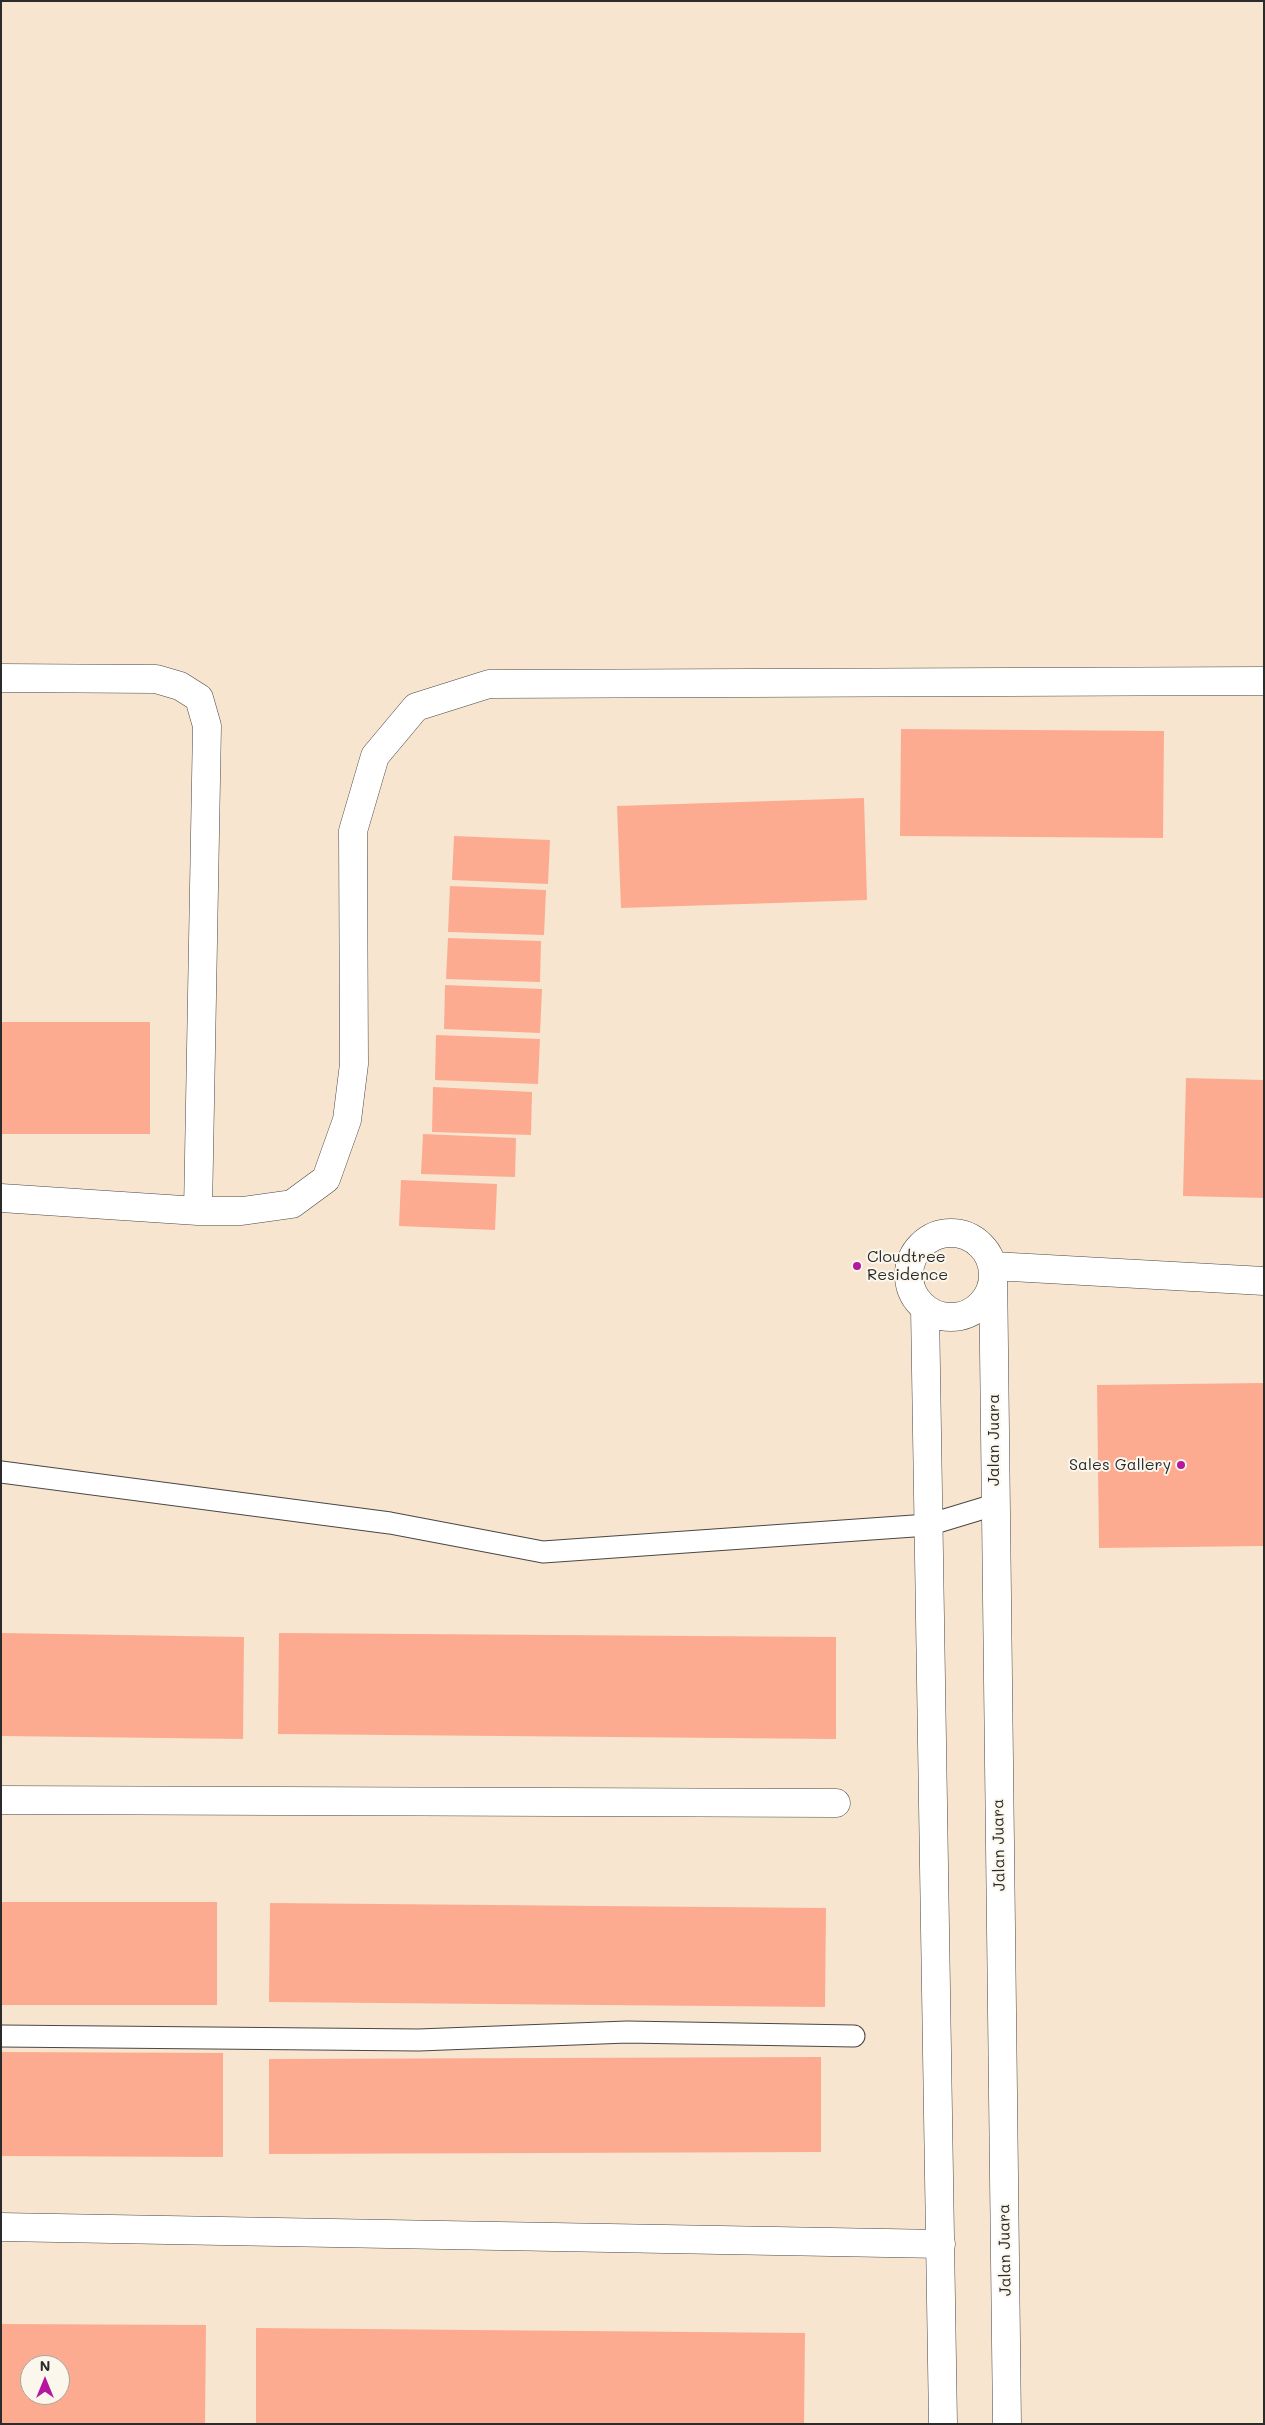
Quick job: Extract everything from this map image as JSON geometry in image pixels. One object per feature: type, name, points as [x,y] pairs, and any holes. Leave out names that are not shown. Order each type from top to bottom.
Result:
[{"type":"street","points":[[1,678],[156,679],[180,686],[199,698],[207,726],[198,1211]]},
{"type":"street","points":[[1,1198],[198,1211],[242,1211],[292,1204],[326,1179],[347,1120],[354,1064],[353,830],[375,756],[416,707],[489,684],[1264,681]]},
{"type":"street","points":[[940,1234],[963,1234],[983,1246],[993,1266],[992,1287],[981,1305],[964,1316],[943,1317],[925,1308],[911,1290],[909,1266],[920,1246],[940,1234]]},
{"type":"street","points":[[993,1266],[1264,1281]]},
{"type":"street","name":"Jalan Juara","points":[[993,1266],[994,1504],[1007,2424]]},
{"type":"street","points":[[925,1308],[943,2424]]},
{"type":"street","points":[[1,1800],[836,1803]]},
{"type":"street","points":[[1,2227],[941,2244]]},
{"type":"lane","points":[[1,1472],[390,1523],[543,1552],[928,1525],[994,1504]]},
{"type":"lane","points":[[1,2036],[419,2040],[627,2032],[854,2036]]},
{"type":"building","points":[[901,729],[1164,731],[1163,838],[900,836]]},
{"type":"building","points":[[864,798],[867,900],[621,908],[617,806]]},
{"type":"building","points":[[454,836],[550,840],[548,884],[452,880]]},
{"type":"building","points":[[450,886],[546,890],[544,935],[448,932]]},
{"type":"building","points":[[448,938],[541,941],[540,982],[446,979]]},
{"type":"building","points":[[445,985],[542,989],[540,1033],[444,1029]]},
{"type":"building","points":[[1,1022],[150,1022],[150,1134],[1,1134]]},
{"type":"building","points":[[436,1035],[540,1039],[538,1084],[435,1080]]},
{"type":"building","points":[[1186,1078],[1264,1080],[1264,1198],[1183,1196]]},
{"type":"building","points":[[433,1087],[532,1092],[531,1135],[432,1132]]},
{"type":"building","points":[[423,1134],[516,1138],[515,1177],[421,1174]]},
{"type":"building","points":[[401,1180],[497,1184],[495,1230],[399,1226]]},
{"type":"building","name":"Sales Gallery","points":[[1264,1383],[1264,1546],[1099,1548],[1097,1385]]},
{"type":"building","points":[[1,1633],[244,1637],[243,1739],[1,1736]]},
{"type":"building","points":[[279,1633],[836,1637],[836,1739],[278,1734]]},
{"type":"building","points":[[1,1902],[217,1902],[217,2005],[1,2005]]},
{"type":"building","points":[[270,1903],[826,1908],[825,2007],[269,2002]]},
{"type":"building","points":[[1,2052],[223,2053],[223,2157],[1,2156]]},
{"type":"building","points":[[821,2057],[821,2152],[269,2154],[269,2059]]},
{"type":"building","points":[[1,2324],[206,2325],[205,2424],[1,2424]]},
{"type":"building","points":[[256,2328],[805,2333],[804,2424],[256,2424]]},
{"type":"place","name":"Cloudtree Residence","points":[[857,1266]]},
{"type":"place","name":"Sales Gallery","points":[[1181,1465]]}]
